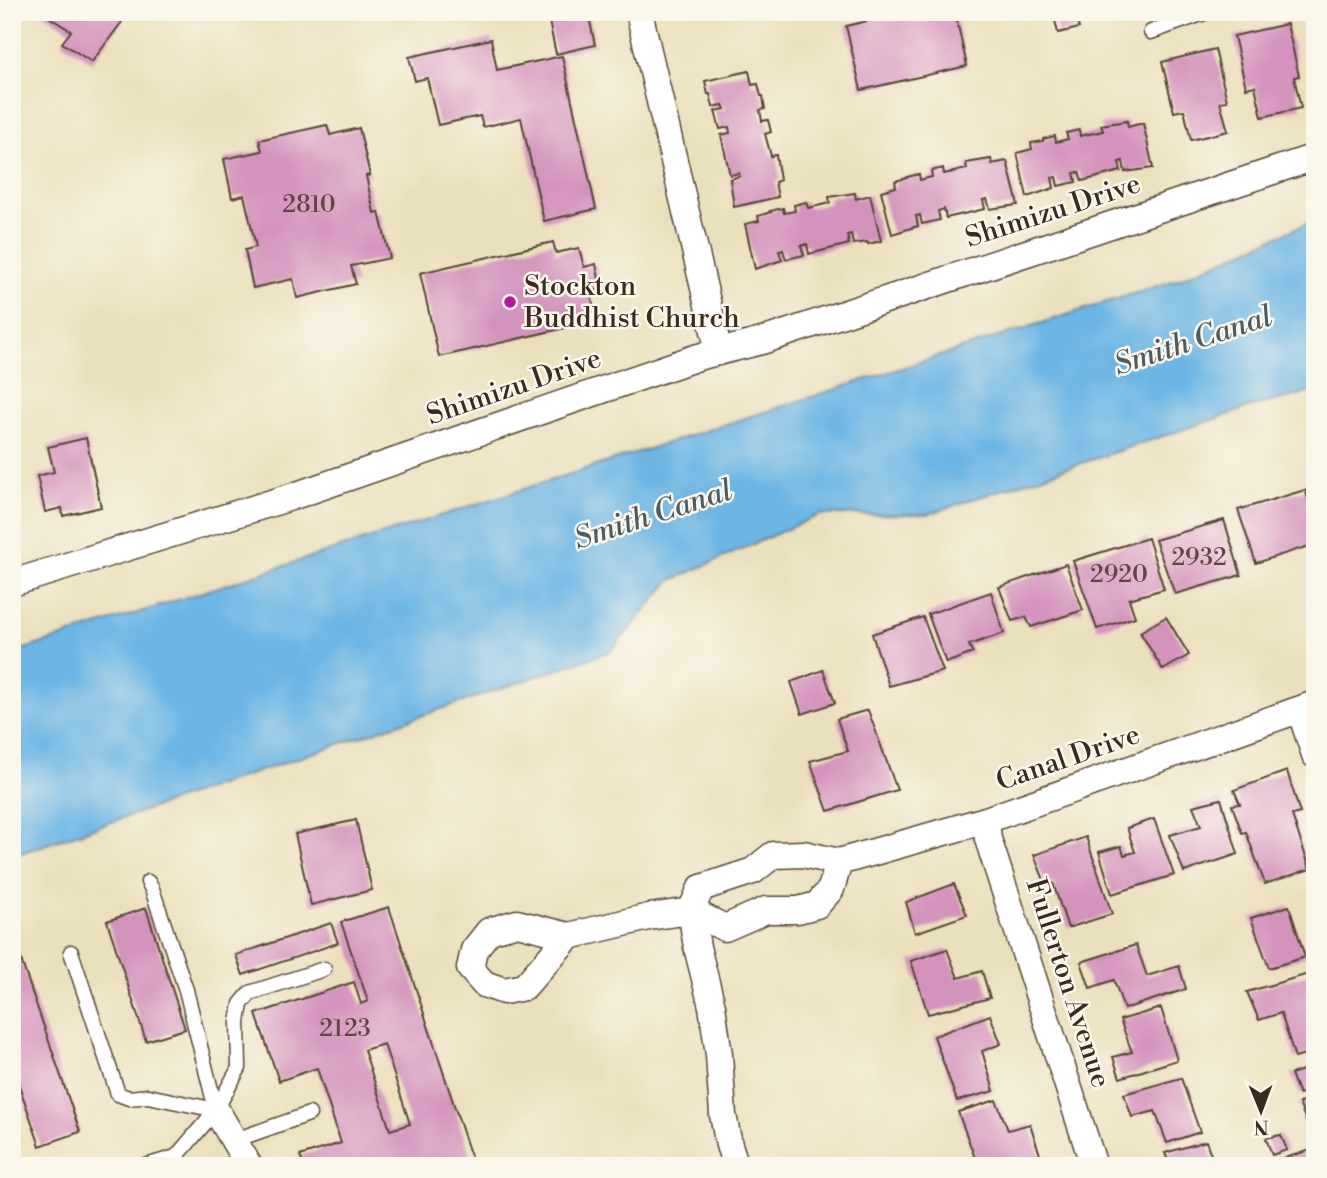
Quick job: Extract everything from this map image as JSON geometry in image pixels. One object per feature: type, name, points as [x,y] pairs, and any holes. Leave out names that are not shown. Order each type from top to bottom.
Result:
[{"type":"street","points":[[639,12],[719,352]]},
{"type":"street","name":"Shimizu Drive","points":[[12,583],[291,497],[685,361],[762,341],[1315,157]]},
{"type":"street","points":[[1307,707],[1315,755]]},
{"type":"street","name":"Canal Drive","points":[[691,911],[701,888],[753,871],[773,855],[803,854],[839,862],[986,820],[1307,707]]},
{"type":"street","name":"Fullerton Avenue","points":[[986,820],[988,839],[1094,1166]]},
{"type":"street","points":[[569,936],[649,917],[691,911],[725,928],[766,910],[798,910],[817,905],[831,889],[839,862]]},
{"type":"street","points":[[753,871],[757,892],[766,910]]},
{"type":"street","points":[[691,911],[696,947],[712,1006],[723,1115],[736,1166]]},
{"type":"street","points":[[216,1110],[248,1166]]},
{"type":"lane","points":[[1151,32],[1206,12]]},
{"type":"lane","points":[[148,882],[186,990],[216,1110]]},
{"type":"lane","points":[[71,952],[117,1094],[129,1098],[148,1096],[216,1110]]},
{"type":"lane","points":[[146,1166],[176,1157],[216,1110],[239,1068],[238,1021],[241,1004],[250,993],[324,969]]},
{"type":"lane","points":[[235,1140],[309,1114]]},
{"type":"water","name":"Smith Canal","points":[[1315,220],[1315,391],[1254,406],[928,514],[819,515],[670,581],[611,651],[12,856],[12,653],[1179,279]]},
{"type":"building","points":[[41,12],[115,12],[124,19],[92,62],[62,43],[71,31]]},
{"type":"building","points":[[547,12],[588,12],[595,45],[556,54]]},
{"type":"building","points":[[906,12],[955,12],[967,66],[861,90],[846,26]]},
{"type":"building","points":[[1053,12],[1115,13],[1077,22],[1079,28],[1058,33]]},
{"type":"building","points":[[1315,12],[1314,46],[1306,14]]},
{"type":"building","points":[[1287,24],[1299,76],[1294,77],[1301,108],[1262,117],[1255,86],[1246,88],[1234,36]]},
{"type":"building","points":[[491,39],[497,70],[562,56],[596,209],[544,221],[521,118],[483,127],[480,116],[438,125],[427,78],[415,81],[409,57]]},
{"type":"building","points":[[12,40],[18,57],[12,59]]},
{"type":"building","points":[[1215,49],[1227,101],[1220,102],[1228,131],[1191,140],[1184,110],[1174,112],[1162,62]]},
{"type":"building","points":[[749,71],[752,85],[758,84],[763,96],[765,109],[760,110],[762,121],[768,120],[771,132],[765,134],[771,156],[776,155],[780,180],[775,182],[778,197],[734,207],[730,179],[740,176],[739,173],[730,175],[721,135],[730,133],[729,127],[720,129],[715,111],[725,109],[723,105],[713,107],[705,81]]},
{"type":"building","points":[[1127,121],[1128,127],[1143,123],[1153,168],[1125,172],[1123,161],[1119,162],[1121,171],[1082,181],[1079,172],[1074,173],[1076,182],[1058,186],[1056,177],[1052,178],[1054,188],[1027,197],[1017,153],[1032,149],[1031,143],[1043,139],[1055,136],[1056,142],[1068,139],[1066,133],[1079,130],[1080,136],[1103,131],[1101,125]]},
{"type":"building","points":[[327,125],[330,135],[359,128],[370,175],[366,176],[374,213],[379,212],[390,258],[351,266],[356,284],[297,298],[293,279],[253,288],[245,250],[256,247],[244,195],[232,198],[224,159],[262,151],[259,140]]},
{"type":"building","points":[[991,159],[992,164],[1007,161],[1018,205],[990,209],[987,199],[983,200],[985,209],[946,218],[944,209],[938,211],[940,220],[922,224],[920,215],[916,216],[918,226],[892,234],[881,191],[896,187],[895,181],[907,177],[919,174],[920,180],[932,177],[931,171],[943,168],[944,174],[967,169],[966,163]]},
{"type":"building","points":[[855,193],[856,199],[870,195],[881,241],[853,244],[851,234],[847,235],[849,244],[809,254],[807,244],[801,246],[804,255],[786,259],[783,250],[779,251],[782,260],[755,269],[745,224],[759,221],[758,216],[770,211],[783,208],[784,213],[795,211],[794,205],[806,202],[808,208],[830,203],[829,197]]},
{"type":"building","name":"Stockton Buddhist Church","points":[[553,242],[556,253],[579,248],[584,267],[596,264],[601,289],[590,292],[595,311],[571,317],[573,326],[439,357],[420,273]]},
{"type":"building","points":[[86,438],[101,507],[63,516],[62,508],[45,512],[37,476],[54,472],[48,447]]},
{"type":"building","points":[[1305,490],[1315,518],[1315,544],[1256,563],[1238,510]]},
{"type":"building","points":[[1224,520],[1241,575],[1175,594],[1155,540]]},
{"type":"building","points":[[1148,538],[1164,589],[1129,599],[1135,617],[1097,629],[1073,561]]},
{"type":"building","points":[[1066,564],[1083,610],[1031,627],[1026,617],[1012,621],[999,587]]},
{"type":"building","points":[[991,592],[1004,633],[969,645],[973,653],[946,663],[928,614]]},
{"type":"building","points":[[923,617],[943,671],[889,686],[872,634]]},
{"type":"building","points":[[1166,617],[1189,655],[1163,670],[1140,632]]},
{"type":"building","points":[[823,670],[835,703],[802,714],[791,682]]},
{"type":"building","points":[[868,710],[897,790],[828,811],[810,761],[848,751],[837,719]]},
{"type":"building","points":[[1287,771],[1300,813],[1292,815],[1310,869],[1265,884],[1246,832],[1242,833],[1232,805],[1240,804],[1234,790]]},
{"type":"building","points":[[1221,799],[1238,854],[1184,872],[1170,835],[1201,826],[1193,806]]},
{"type":"building","points":[[1154,819],[1174,875],[1112,894],[1099,852],[1121,846],[1124,855],[1135,852],[1127,828]]},
{"type":"building","points":[[356,820],[372,890],[311,905],[295,834]]},
{"type":"building","points":[[1086,837],[1112,914],[1068,928],[1053,883],[1046,885],[1034,855]]},
{"type":"building","points":[[954,884],[967,915],[915,933],[906,902]]},
{"type":"building","points":[[1289,906],[1305,957],[1269,968],[1251,918]]},
{"type":"building","points":[[389,907],[474,1166],[304,1166],[300,1156],[341,1143],[317,1068],[279,1081],[256,1014],[354,982],[361,1004],[368,1001],[341,922]],"holes":[[[384,1044],[410,1124],[390,1130],[364,1050]]]},
{"type":"building","points":[[146,908],[185,1029],[146,1041],[107,921]]},
{"type":"building","points":[[331,923],[338,943],[243,975],[236,955]]},
{"type":"building","points":[[1136,945],[1147,976],[1179,966],[1186,989],[1124,1009],[1114,980],[1090,988],[1081,962]]},
{"type":"building","points":[[17,948],[80,1132],[40,1146],[12,1065],[12,950]]},
{"type":"building","points":[[947,949],[958,978],[982,971],[990,998],[928,1014],[911,961]]},
{"type":"building","points":[[1315,972],[1315,1052],[1295,1058],[1281,1013],[1259,1020],[1247,992]]},
{"type":"building","points":[[1161,1008],[1177,1060],[1120,1078],[1113,1057],[1132,1052],[1120,1020]]},
{"type":"building","points":[[990,1015],[1001,1044],[982,1051],[994,1091],[957,1101],[934,1036]]},
{"type":"building","points":[[1315,1066],[1315,1124],[1308,1126],[1299,1103],[1312,1100],[1310,1091],[1299,1094],[1291,1074]]},
{"type":"building","points":[[1181,1078],[1200,1132],[1167,1143],[1155,1111],[1132,1117],[1124,1094]]},
{"type":"building","points":[[996,1100],[1008,1130],[1030,1124],[1041,1158],[1020,1166],[978,1166],[958,1112]]},
{"type":"building","points":[[1281,1135],[1287,1150],[1272,1155],[1266,1138]]},
{"type":"building","points":[[1206,1141],[1215,1166],[1170,1166],[1165,1153]]},
{"type":"building","points":[[1314,1149],[1315,1166],[1280,1166],[1278,1160]]},
{"type":"place","name":"Stockton Buddhist Church","points":[[510,302]]}]
